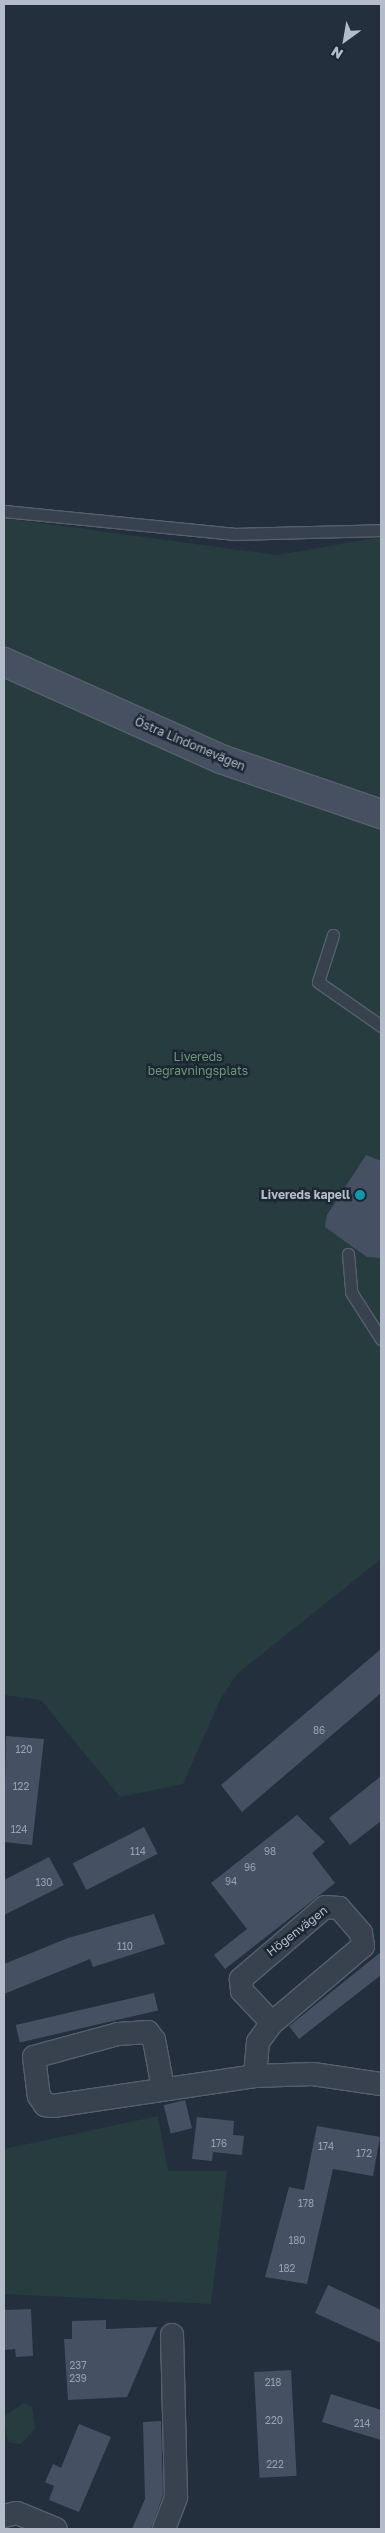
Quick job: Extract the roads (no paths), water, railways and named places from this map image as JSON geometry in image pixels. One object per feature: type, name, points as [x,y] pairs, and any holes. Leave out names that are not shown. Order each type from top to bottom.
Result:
[{"type":"street","name":"Östra Lindomevägen","points":[[4,662],[221,759],[381,814]]},
{"type":"street","name":"Högenvägen","points":[[255,2076],[258,2042],[272,2023],[364,1946],[361,1933],[340,1908],[325,1907],[241,1979],[242,1991],[272,2023]]},
{"type":"street","points":[[164,2088],[154,2040],[139,2030],[34,2057],[45,2104],[255,2076],[313,2074],[381,2084]]},
{"type":"street","points":[[164,2529],[176,2497],[172,2335]]},
{"type":"street","points":[[4,2516],[17,2513],[56,2529]]},
{"type":"lane","points":[[4,511],[233,534],[381,530]]},
{"type":"lane","points":[[333,935],[318,982],[381,1026]]},
{"type":"lane","points":[[348,1254],[351,1292],[381,1339]]},
{"type":"place","name":"Livereds kapell","points":[[360,1195]]},
{"type":"park label","name":"Livereds begravningsplats","points":[[198,1064]]}]
